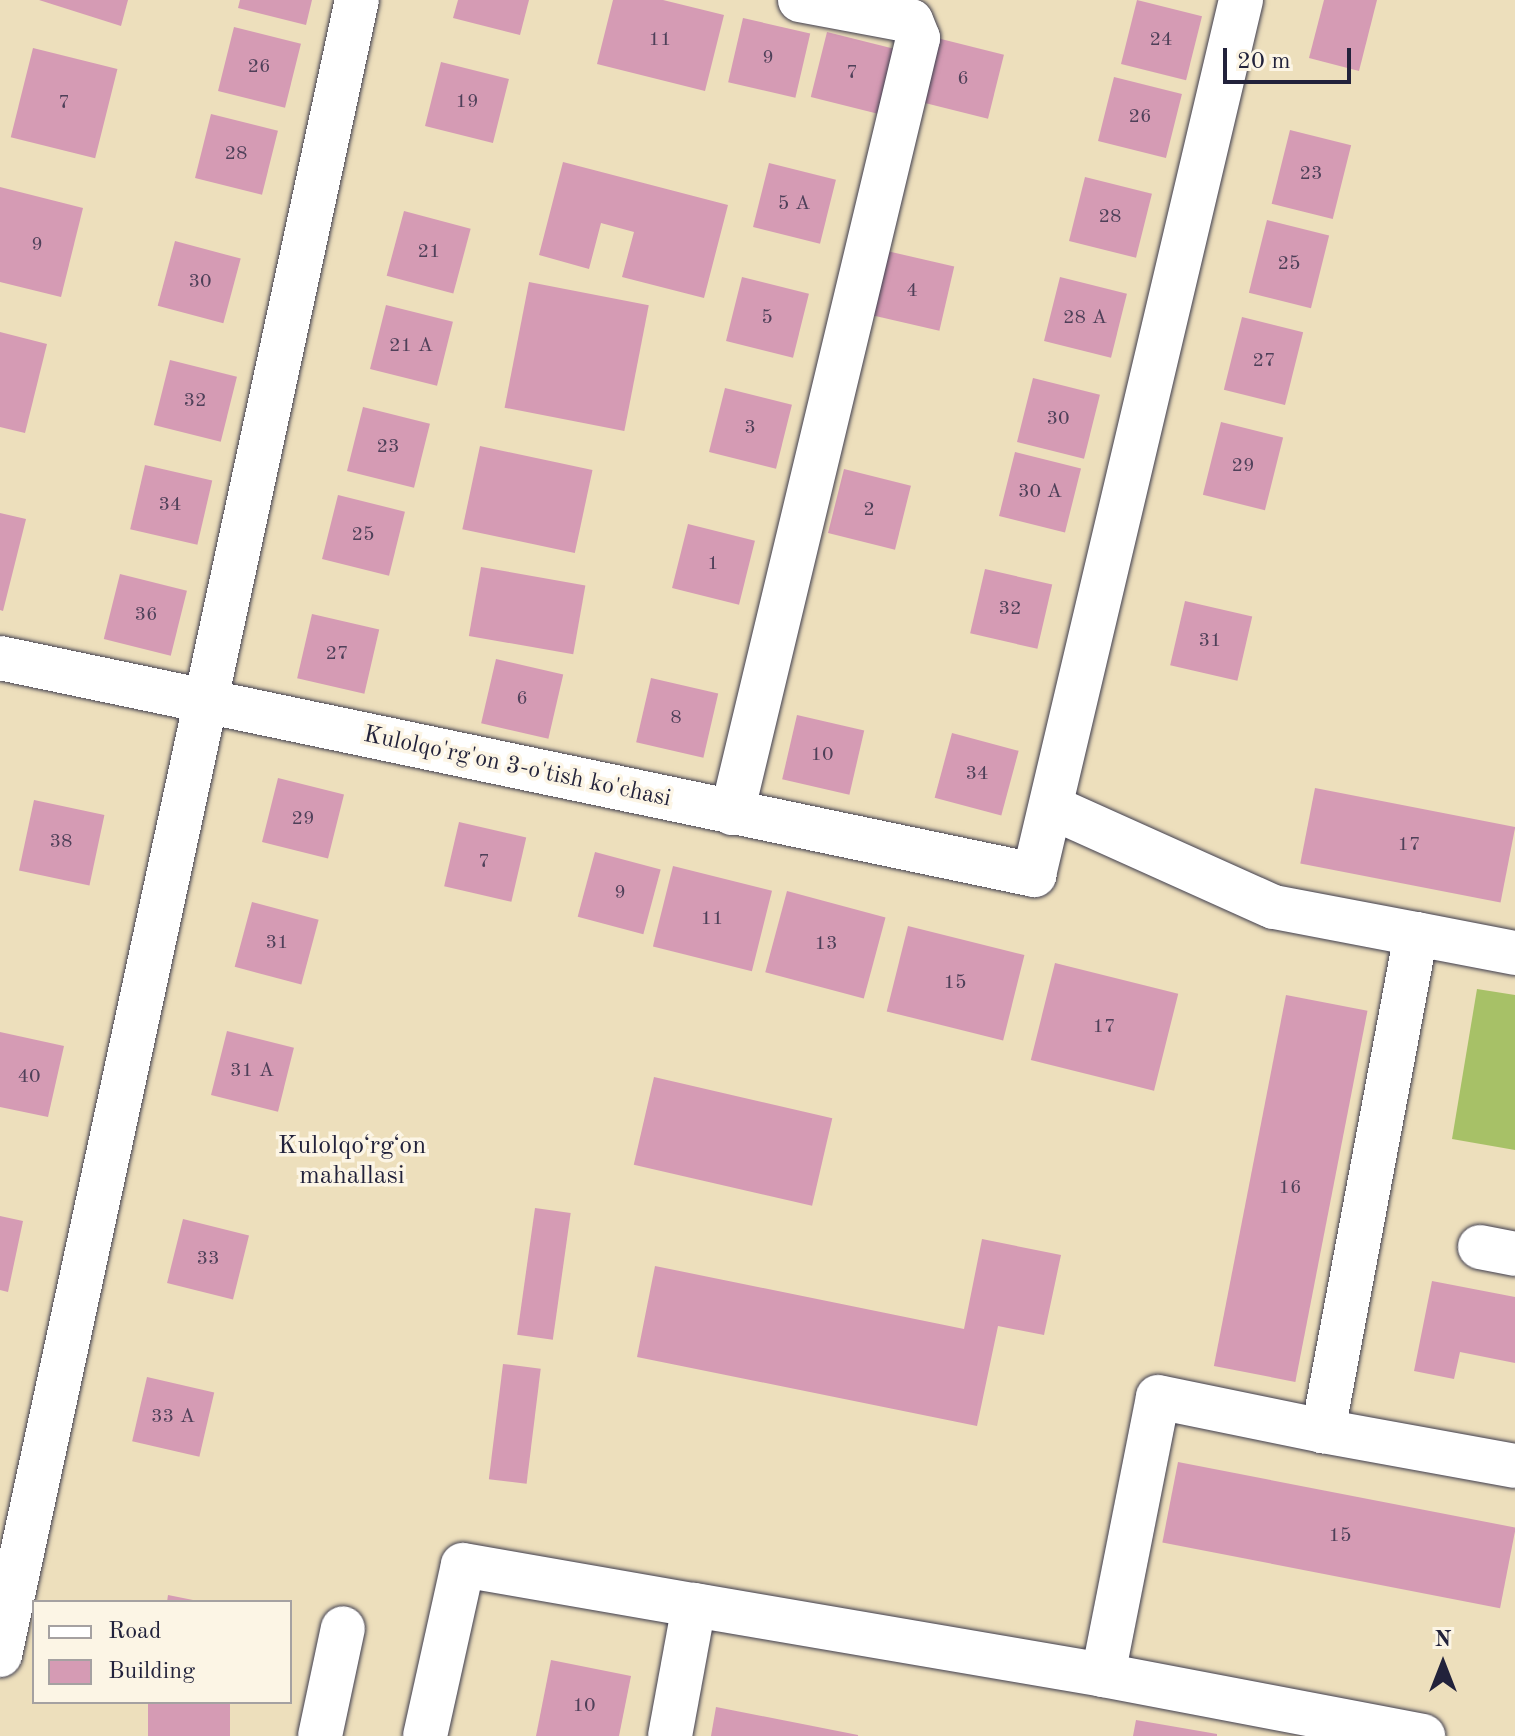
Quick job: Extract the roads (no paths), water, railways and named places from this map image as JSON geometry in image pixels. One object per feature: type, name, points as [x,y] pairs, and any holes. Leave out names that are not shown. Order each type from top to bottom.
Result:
[{"type":"street","points":[[0,1655],[357,0]]},
{"type":"street","points":[[732,813],[918,38],[911,21],[800,0]]},
{"type":"street","points":[[1241,0],[1051,807],[1274,907],[1515,953]]},
{"type":"street","name":"Kulolqo'rg'on 3-o'tish ko'chasi","points":[[0,658],[207,704],[1034,875],[1051,807]]},
{"type":"street","points":[[1323,1431],[1416,934]]},
{"type":"street","points":[[1103,1675],[1158,1397],[1515,1466]]},
{"type":"street","points":[[425,1736],[463,1565],[1103,1675],[1423,1736]]},
{"type":"street","points":[[670,1736],[694,1605],[704,1607]]},
{"type":"street","points":[[320,1736],[343,1628]]},
{"type":"district","name":"Kulolqoʻrgʻon mahallasi","points":[[352,1162]]}]
